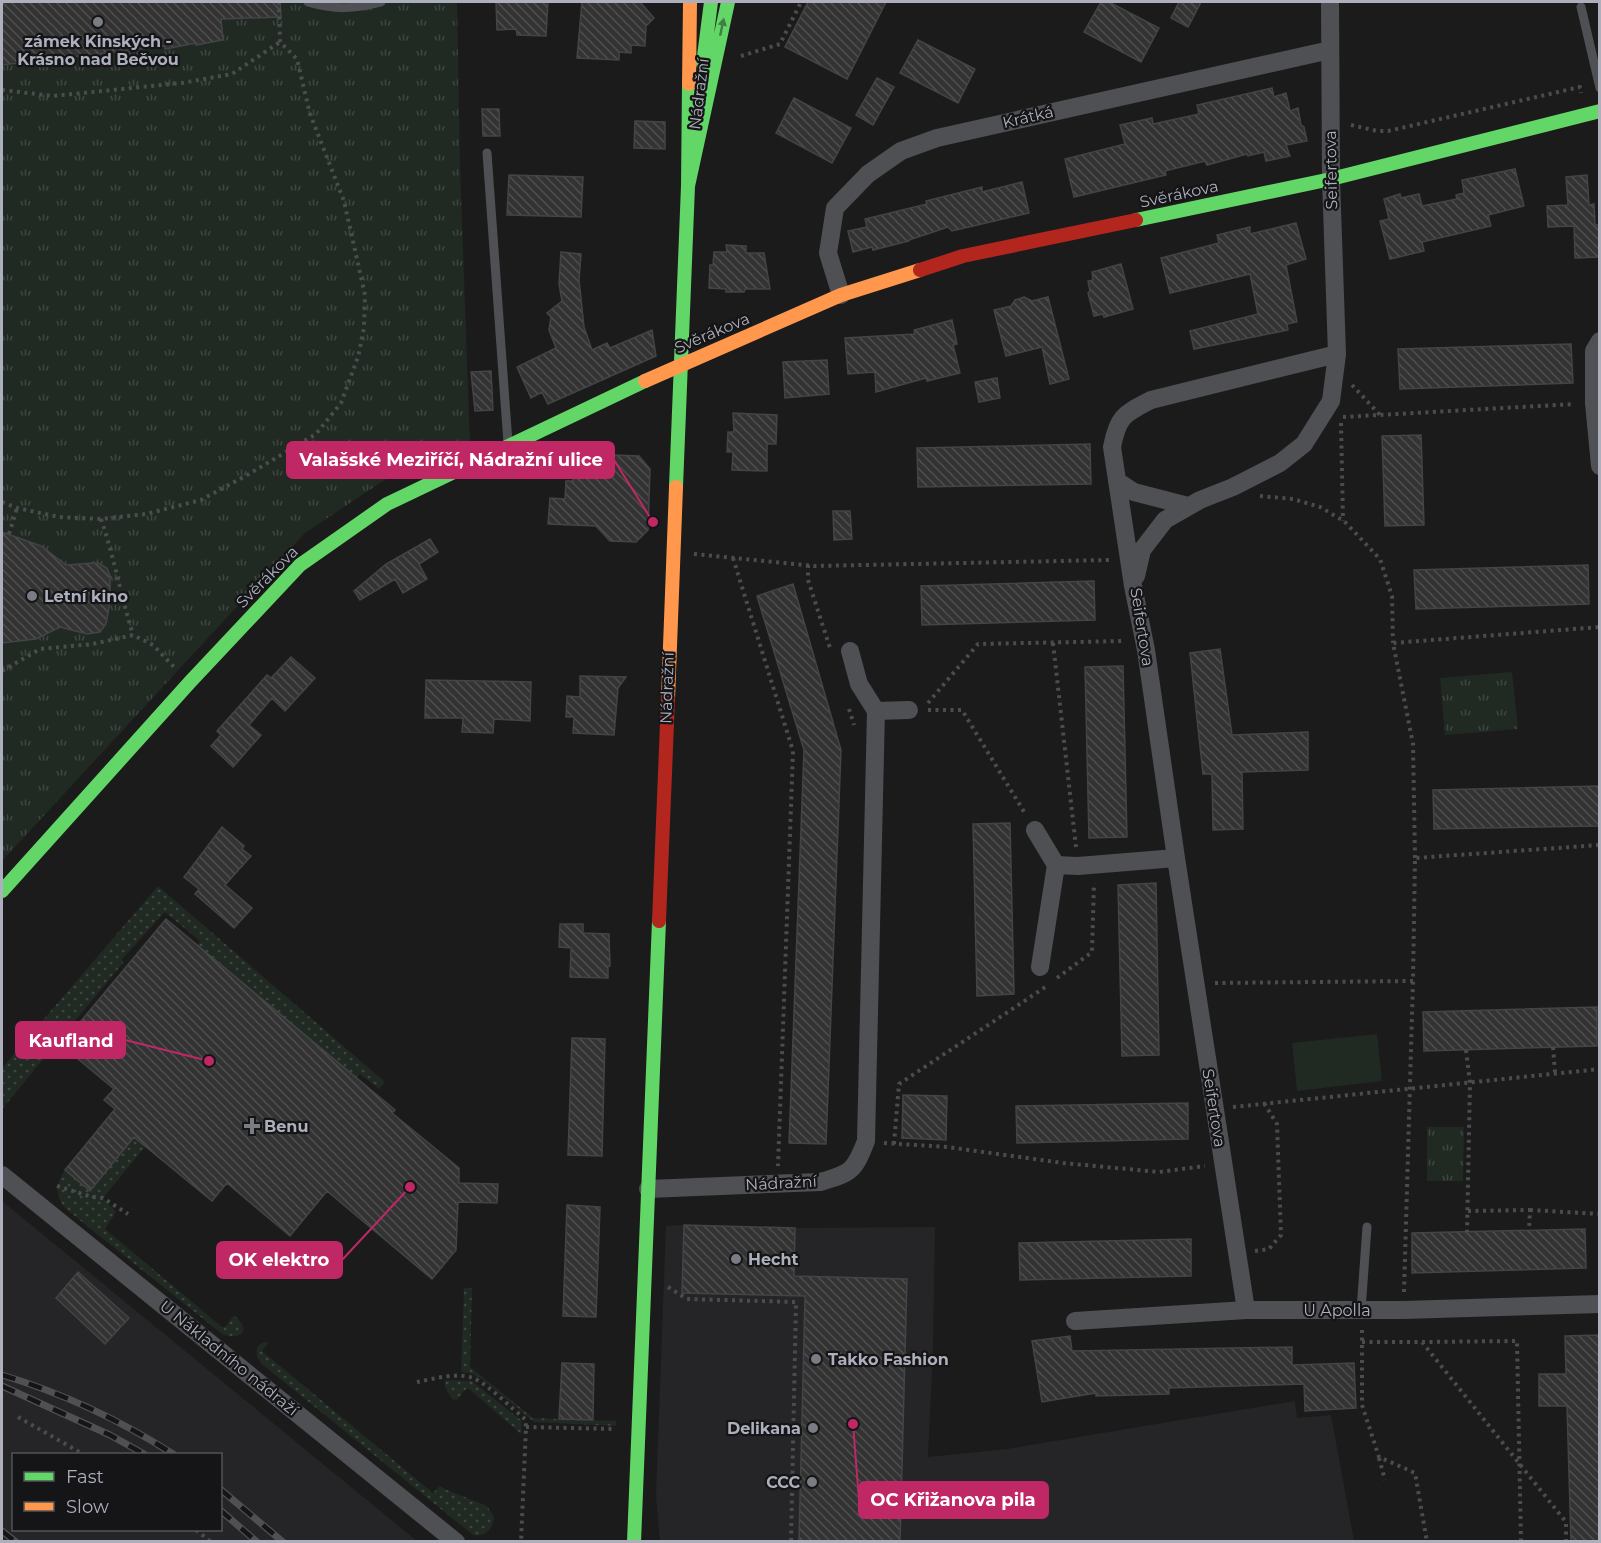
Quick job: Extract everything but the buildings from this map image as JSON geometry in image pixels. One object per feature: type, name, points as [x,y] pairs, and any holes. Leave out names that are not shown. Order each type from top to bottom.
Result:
[{"type":"main road","name":"Nádražní","points":[[634,1542],[688,186],[690,2]]},
{"type":"main road","name":"Nádražní","points":[[688,186],[711,2]]},
{"type":"main road","points":[[688,186],[728,2]]},
{"type":"main road","name":"Svěrákova","points":[[2,891],[190,682],[290,575],[312,555],[399,497],[680,365],[841,295],[963,256],[1331,178],[1593,113]]},
{"type":"street","name":"Seifertova","points":[[1246,1310],[1146,650],[1133,586],[1142,550],[1165,520],[1188,506],[1233,487],[1280,463],[1334,415],[1331,401],[1337,354],[1331,178],[1330,2]]},
{"type":"street","name":"Krátká","points":[[841,295],[828,254],[835,208],[868,174],[901,151],[937,138],[1330,50]]},
{"type":"street","points":[[1599,341],[1594,351],[1594,403],[1599,466]]},
{"type":"street","points":[[1133,586],[1112,447],[1115,429],[1126,413],[1151,400],[1337,354]]},
{"type":"street","points":[[1117,482],[1134,492],[1188,506]]},
{"type":"street","points":[[841,654],[876,711],[909,710]]},
{"type":"street","name":"Nádražní","points":[[648,1190],[820,1182],[845,1174],[859,1160],[866,1141],[876,711]]},
{"type":"street","points":[[1035,830],[1056,865],[1040,967]]},
{"type":"street","points":[[1056,865],[1087,865],[1176,858]]},
{"type":"street","name":"U Nákladního nádraží","points":[[2,1175],[456,1542]]},
{"type":"street","name":"U Apolla","points":[[1075,1321],[1246,1310],[1404,1310],[1599,1304]]},
{"type":"lane","points":[[308,2],[355,9],[381,2]]},
{"type":"lane","points":[[1581,7],[1599,88]]},
{"type":"lane","points":[[487,153],[508,446]]},
{"type":"lane","points":[[1362,1310],[1366,1227]]},
{"type":"path","points":[[2,502],[59,517],[100,519],[146,514],[201,500],[316,434],[341,403],[358,357],[364,328],[365,295],[344,201],[310,114],[297,59],[280,42],[279,2]]},
{"type":"path","points":[[736,57],[780,44],[801,2]]},
{"type":"path","points":[[2,90],[53,96],[182,83],[232,74],[280,42]]},
{"type":"path","points":[[1330,126],[1346,125],[1388,131],[1580,87],[1593,113]]},
{"type":"path","points":[[1346,390],[1348,381],[1380,415]]},
{"type":"path","points":[[1334,415],[1380,415],[1594,403]]},
{"type":"path","points":[[1334,415],[1344,408]]},
{"type":"path","points":[[1334,415],[1344,521]]},
{"type":"path","points":[[1252,496],[1302,501],[1320,507],[1344,521],[1380,559],[1392,596],[1392,643],[1413,744],[1415,858],[1404,1310]]},
{"type":"path","points":[[9,534],[18,508]]},
{"type":"path","points":[[100,519],[111,549],[124,608],[134,635]]},
{"type":"path","points":[[691,554],[808,565],[1120,559]]},
{"type":"path","points":[[733,558],[793,751],[778,1169],[788,1168]]},
{"type":"path","points":[[808,565],[808,580],[841,654]]},
{"type":"path","points":[[1392,643],[1599,627]]},
{"type":"path","points":[[2,671],[40,649],[93,644],[134,635],[153,645],[190,682]]},
{"type":"path","points":[[1035,830],[962,710],[922,710],[978,644],[1131,640]]},
{"type":"path","points":[[894,1144],[899,1084],[1012,1010],[1092,952],[1087,865],[1053,643]]},
{"type":"path","points":[[846,699],[856,731]]},
{"type":"path","points":[[1415,858],[1599,846]]},
{"type":"path","points":[[1195,983],[1413,981]]},
{"type":"path","points":[[1553,1047],[1555,1072]]},
{"type":"path","points":[[1466,1050],[1470,1083],[1467,1232]]},
{"type":"path","points":[[1215,1109],[1599,1069]]},
{"type":"path","points":[[1256,1257],[1255,1251],[1269,1249],[1281,1235],[1277,1124],[1264,1103]]},
{"type":"path","points":[[866,1141],[947,1147],[1063,1163],[1159,1172],[1223,1164]]},
{"type":"path","points":[[57,1186],[92,1197],[103,1198],[128,1214]]},
{"type":"path","points":[[1468,1211],[1530,1210],[1599,1214]]},
{"type":"path","points":[[1529,1230],[1530,1210]]},
{"type":"path","points":[[664,1285],[687,1299],[796,1302],[791,1542]]},
{"type":"path","points":[[1362,1310],[1362,1405],[1385,1480]]},
{"type":"path","points":[[1362,1342],[1517,1341],[1521,1542]]},
{"type":"path","points":[[1422,1342],[1566,1522],[1568,1534],[1566,1542]]},
{"type":"path","points":[[417,1382],[445,1376],[471,1377],[525,1419],[521,1542]]},
{"type":"path","points":[[18,1417],[80,1453]]},
{"type":"path","points":[[526,1427],[620,1429]]},
{"type":"path","points":[[1378,1457],[1415,1473],[1427,1542]]},
{"type":"path","points":[[197,1531],[211,1542]]},
{"type":"shaded area","points":[[2,1201],[417,1541],[2,1541]]},
{"type":"shaded area","points":[[666,1226],[795,1228],[935,1227],[928,1457],[1007,1449],[1295,1401],[1297,1418],[1331,1415],[1354,1541],[660,1542],[656,1496]]},
{"type":"green space","points":[[2,2],[457,2],[460,168],[470,444],[395,473],[305,533],[2,861]]},
{"type":"green space","points":[[1512,672],[1518,729],[1445,735],[1440,678]]},
{"type":"green space","points":[[158,886],[385,1082],[379,1089],[360,1074],[356,1078],[197,946],[200,941],[165,912],[122,959],[123,963],[2,1109],[2,1068]]},
{"type":"green space","points":[[1377,1034],[1382,1081],[1297,1091],[1292,1043]]},
{"type":"green space","points":[[123,1119],[147,1147],[103,1198],[116,1212],[105,1229],[222,1327],[225,1327],[234,1315],[243,1326],[242,1333],[239,1335],[222,1334],[62,1204],[58,1195],[58,1185],[65,1170],[90,1190],[128,1145],[105,1126]]},
{"type":"green space","points":[[1427,1127],[1464,1127],[1463,1181],[1427,1181]]},
{"type":"green space","points":[[464,1288],[472,1288],[470,1367],[533,1418],[616,1421],[616,1426],[534,1422],[482,1379],[473,1374],[461,1372]]},
{"type":"green space","points":[[265,1342],[268,1343],[262,1351],[433,1493],[440,1486],[487,1506],[494,1517],[490,1529],[485,1534],[473,1535],[263,1365],[258,1359],[257,1349]]},
{"type":"green space","points":[[445,1380],[472,1381],[522,1421],[521,1434],[469,1389],[466,1389],[457,1400],[452,1399],[445,1388]]},
{"type":"railway","points":[[2,1375],[90,1408],[171,1453]]},
{"type":"railway","points":[[2,1386],[110,1435],[142,1453]]},
{"type":"railway","points":[[222,1491],[283,1542]]},
{"type":"railway","points":[[222,1512],[257,1542]]},
{"type":"railway","points":[[2,1531],[16,1542]]},
{"type":"traffic: fast","points":[[703,64],[711,2]]},
{"type":"traffic: fast","points":[[688,186],[728,2]]},
{"type":"traffic: fast","points":[[676,487],[688,186],[689,84]]},
{"type":"traffic: fast","points":[[1136,220],[1331,179],[1600,111]]},
{"type":"traffic: fast","points":[[2,891],[190,682],[300,565],[387,504],[645,381]]},
{"type":"traffic: fast","points":[[634,1542],[659,921]]},
{"type":"traffic: slow","points":[[689,84],[690,2]]},
{"type":"traffic: slow","points":[[645,381],[841,295],[920,270]]},
{"type":"traffic: slow","points":[[668,699],[676,487]]},
{"type":"traffic: jam","points":[[920,270],[963,256],[1136,220]]},
{"type":"traffic: jam","points":[[659,921],[668,699]]},
{"type":"place","name":"zámek Kinských - Krásno nad Bečvou","points":[[98,22]]},
{"type":"place","name":"Valašské Meziříčí, Nádražní ulice","points":[[653,522]]},
{"type":"place","name":"Letní kino","points":[[32,596]]},
{"type":"place","name":"Kaufland","points":[[209,1061]]},
{"type":"place","name":"Benu","points":[[252,1126]]},
{"type":"place","name":"OK elektro","points":[[410,1187]]},
{"type":"place","name":"Hecht","points":[[736,1259]]},
{"type":"place","name":"Takko Fashion","points":[[816,1359]]},
{"type":"place","name":"OC Křižanova pila","points":[[853,1424]]},
{"type":"place","name":"Delikana","points":[[813,1428]]},
{"type":"place","name":"CCC","points":[[812,1482]]}]
